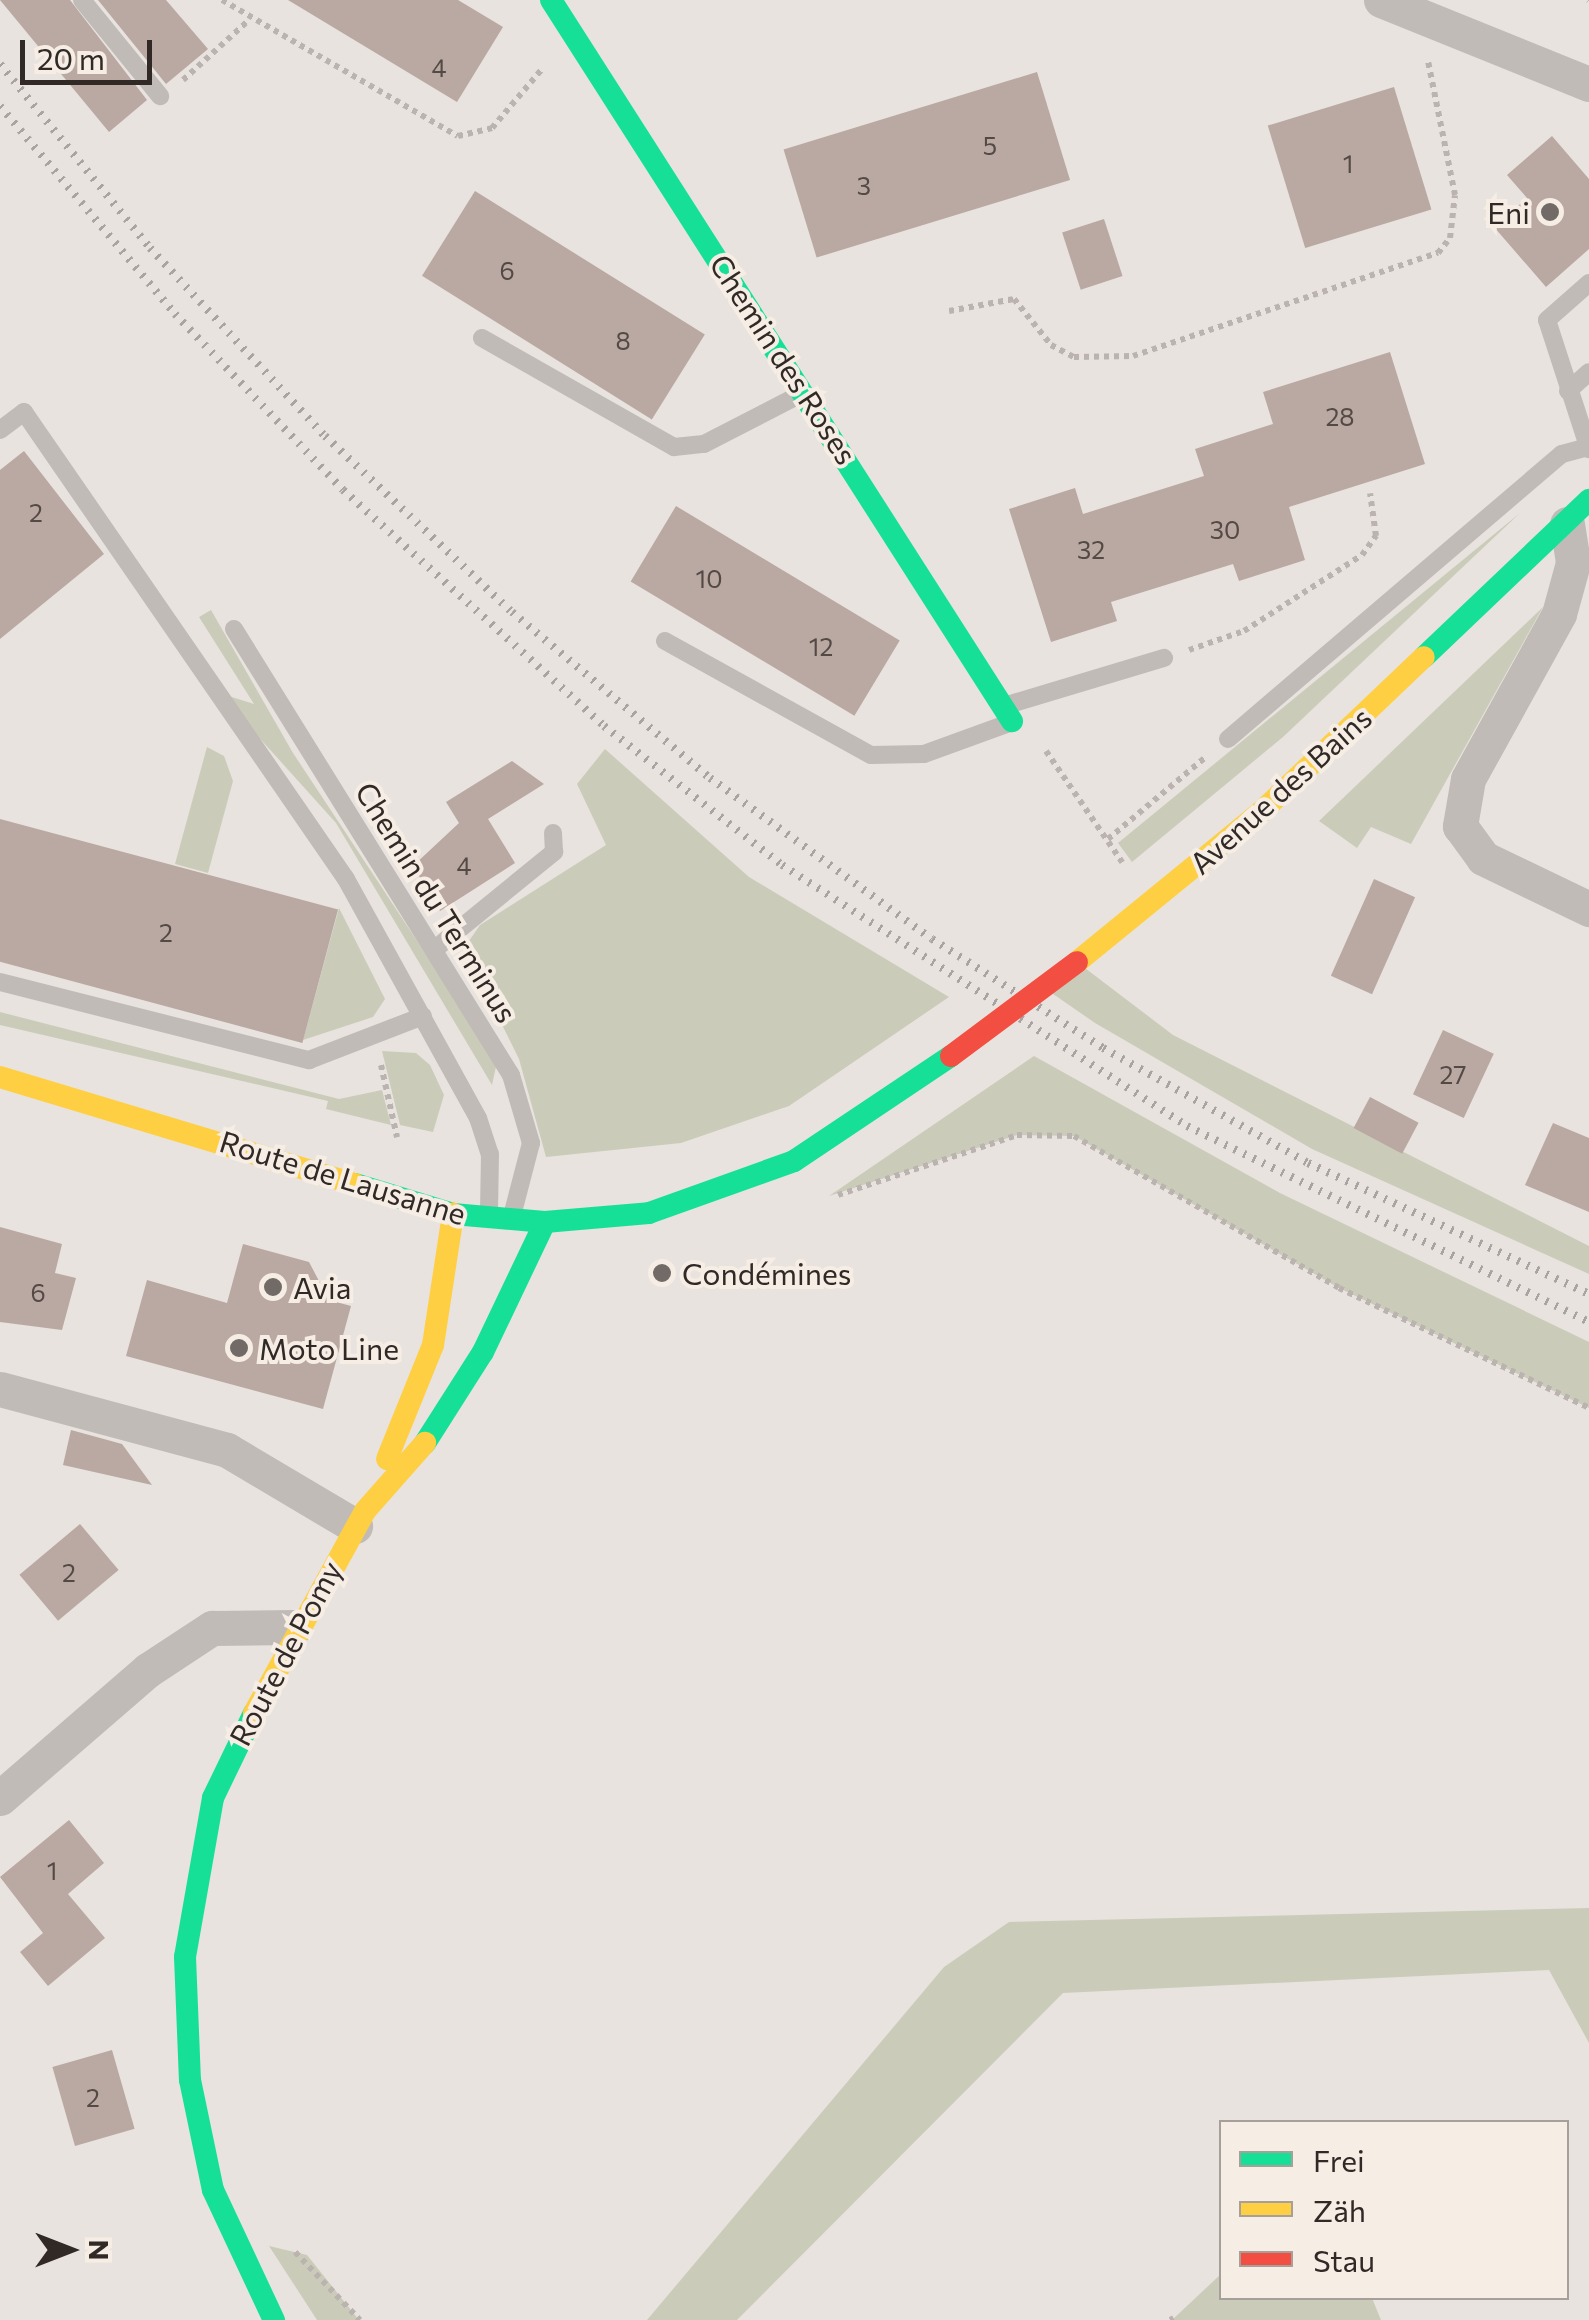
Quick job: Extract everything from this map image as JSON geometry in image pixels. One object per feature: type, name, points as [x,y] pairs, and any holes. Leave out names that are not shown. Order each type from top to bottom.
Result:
[{"type":"main road","name":"Chemin des Roses","points":[[551,0],[1009,713]]},
{"type":"main road","name":"Avenue des Bains","points":[[951,1056],[1076,962],[1260,813],[1578,512]]},
{"type":"main road","name":"Route de Lausanne","points":[[0,1077],[452,1214],[545,1222],[649,1214],[720,1194],[794,1161],[951,1056]]},
{"type":"main road","name":"Route de Pomy","points":[[274,2320],[213,2190],[198,2130],[185,1957],[212,1798],[294,1627],[360,1519],[433,1345],[452,1214]]},
{"type":"main road","name":"Route de Pomy","points":[[360,1519],[426,1442],[483,1352],[545,1222]]},
{"type":"street","points":[[1380,0],[1589,84]]},
{"type":"street","points":[[1578,512],[1574,563],[1560,614],[1468,779],[1460,826],[1482,858],[1589,910]]},
{"type":"street","points":[[0,1389],[227,1450],[360,1519]]},
{"type":"street","points":[[0,1798],[148,1670],[212,1628],[294,1627]]},
{"type":"lane","points":[[82,0],[160,96]]},
{"type":"lane","points":[[1228,738],[1562,454],[1586,449],[1547,320],[1589,284]]},
{"type":"lane","points":[[482,338],[674,447],[704,444],[804,392]]},
{"type":"lane","points":[[1568,391],[1589,372]]},
{"type":"lane","points":[[0,430],[24,412],[298,804],[423,1016],[490,1154],[499,1221]]},
{"type":"lane","name":"Chemin du Terminus","points":[[234,629],[435,949],[524,1107],[531,1161],[499,1221]]},
{"type":"lane","points":[[665,641],[871,755],[924,754],[1009,713],[1164,658]]},
{"type":"lane","points":[[435,949],[554,852],[553,833]]},
{"type":"lane","points":[[0,982],[309,1060],[423,1016]]},
{"type":"path","points":[[222,0],[249,20],[458,136],[492,128],[575,36]]},
{"type":"path","points":[[160,96],[249,20]]},
{"type":"path","points":[[950,312],[1014,299],[1051,345],[1074,357],[1132,356],[1438,252],[1450,238],[1454,195],[1426,50]]},
{"type":"path","points":[[1164,658],[1244,631],[1362,556],[1378,518],[1370,492]]},
{"type":"path","points":[[1009,713],[1038,738],[1110,842],[1228,738]]},
{"type":"path","points":[[383,1076],[397,1137]]},
{"type":"path","points":[[825,1198],[1017,1135],[1074,1136],[1339,1288],[1589,1408]]},
{"type":"green space","points":[[1520,513],[1283,737],[1132,862],[1118,843]]},
{"type":"green space","points":[[1543,607],[1411,844],[1371,827],[1357,848],[1319,821]]},
{"type":"green space","points":[[211,610],[293,753],[497,1062],[492,1085],[336,823],[219,693],[254,704],[199,617]]},
{"type":"green space","points":[[207,747],[224,756],[233,781],[208,873],[175,864]]},
{"type":"green space","points":[[605,749],[749,877],[949,997],[789,1106],[681,1143],[546,1157],[519,1059],[464,948],[480,925],[606,845],[577,784]]},
{"type":"green space","points":[[339,908],[385,999],[373,1017],[303,1040]]},
{"type":"green space","points":[[1077,962],[1173,1035],[1589,1246],[1589,1274],[1312,1149],[1095,1023],[1043,987]]},
{"type":"green space","points":[[0,1012],[339,1099],[382,1090],[391,1125],[326,1109],[328,1101],[0,1025]]},
{"type":"green space","points":[[382,1051],[416,1053],[430,1065],[444,1095],[433,1132],[400,1125]]},
{"type":"green space","points":[[1034,1056],[1280,1193],[1589,1342],[1589,1408],[1339,1288],[1074,1136],[1017,1135],[829,1196]]},
{"type":"green space","points":[[1589,1908],[1589,2043],[1549,1970],[1063,1993],[737,2320],[647,2320],[944,1967],[1009,1922]]},
{"type":"green space","points":[[269,2246],[307,2255],[359,2320],[317,2320]]},
{"type":"green space","points":[[1219,2276],[1219,2300],[1373,2300],[1381,2320],[1172,2320]]},
{"type":"building","points":[[0,0],[70,0],[147,100],[109,132]]},
{"type":"building","points":[[98,0],[166,0],[208,49],[166,84]]},
{"type":"building","points":[[288,0],[458,0],[503,27],[457,102]]},
{"type":"building","points":[[1037,72],[1070,180],[817,258],[784,149]]},
{"type":"building","points":[[1394,87],[1431,209],[1305,248],[1268,126]]},
{"type":"building","name":"Eni","points":[[1552,136],[1589,179],[1589,249],[1546,287],[1494,227],[1527,198],[1507,175]]},
{"type":"building","points":[[475,191],[705,335],[652,419],[422,276]]},
{"type":"building","points":[[1104,219],[1123,276],[1081,290],[1062,233]]},
{"type":"building","points":[[1390,352],[1425,464],[1289,507],[1305,560],[1239,581],[1233,564],[1111,602],[1117,621],[1051,642],[1009,509],[1075,488],[1083,514],[1204,476],[1195,449],[1273,424],[1263,392]]},
{"type":"building","points":[[24,451],[104,554],[0,639],[0,470]]},
{"type":"building","points":[[676,506],[900,640],[854,716],[631,581]]},
{"type":"building","points":[[512,761],[544,784],[488,819],[515,863],[440,911],[413,866],[459,823],[446,802]]},
{"type":"building","points":[[0,819],[338,910],[302,1043],[0,962]]},
{"type":"building","points":[[1374,879],[1415,897],[1372,994],[1331,976]]},
{"type":"building","points":[[1443,1030],[1494,1054],[1464,1118],[1413,1094]]},
{"type":"building","points":[[1370,1097],[1419,1123],[1402,1154],[1354,1128]]},
{"type":"building","points":[[1553,1123],[1589,1138],[1589,1212],[1525,1185]]},
{"type":"building","points":[[0,1227],[62,1244],[55,1273],[76,1278],[62,1330],[0,1322]]},
{"type":"building","points":[[243,1244],[309,1262],[329,1300],[351,1306],[323,1409],[126,1356],[147,1280],[227,1303]]},
{"type":"building","points":[[71,1430],[122,1444],[152,1485],[63,1465]]},
{"type":"building","points":[[80,1524],[119,1570],[58,1621],[19,1575]]},
{"type":"building","points":[[69,1820],[104,1863],[68,1894],[105,1938],[48,1986],[20,1952],[43,1933],[0,1877]]},
{"type":"building","points":[[112,2050],[135,2129],[75,2146],[52,2067]]},
{"type":"railway","points":[[0,64],[150,248],[325,436],[512,612],[710,778],[932,939],[1103,1048],[1308,1163],[1589,1294]]},
{"type":"railway","points":[[0,106],[175,314],[343,490],[604,726],[782,865],[1187,1126],[1589,1322]]},
{"type":"traffic: fast","points":[[551,0],[1012,721]]},
{"type":"traffic: fast","points":[[1424,657],[1589,500]]},
{"type":"traffic: fast","points":[[355,1184],[453,1214],[545,1222],[649,1213],[794,1161],[951,1056]]},
{"type":"traffic: fast","points":[[425,1443],[483,1352],[545,1222]]},
{"type":"traffic: fast","points":[[254,1713],[213,1798],[185,1957],[190,2080],[213,2190],[274,2320]]},
{"type":"traffic: slow","points":[[1077,962],[1260,813],[1424,657]]},
{"type":"traffic: slow","points":[[0,1077],[355,1184]]},
{"type":"traffic: slow","points":[[387,1459],[433,1345],[453,1214]]},
{"type":"traffic: slow","points":[[254,1713],[365,1511],[425,1443]]},
{"type":"traffic: jam","points":[[951,1056],[1077,962]]},
{"type":"place","name":"Eni","points":[[1550,212]]},
{"type":"place","name":"Condémines","points":[[662,1273]]},
{"type":"place","name":"Avia","points":[[273,1287]]},
{"type":"place","name":"Moto Line","points":[[239,1348]]}]
